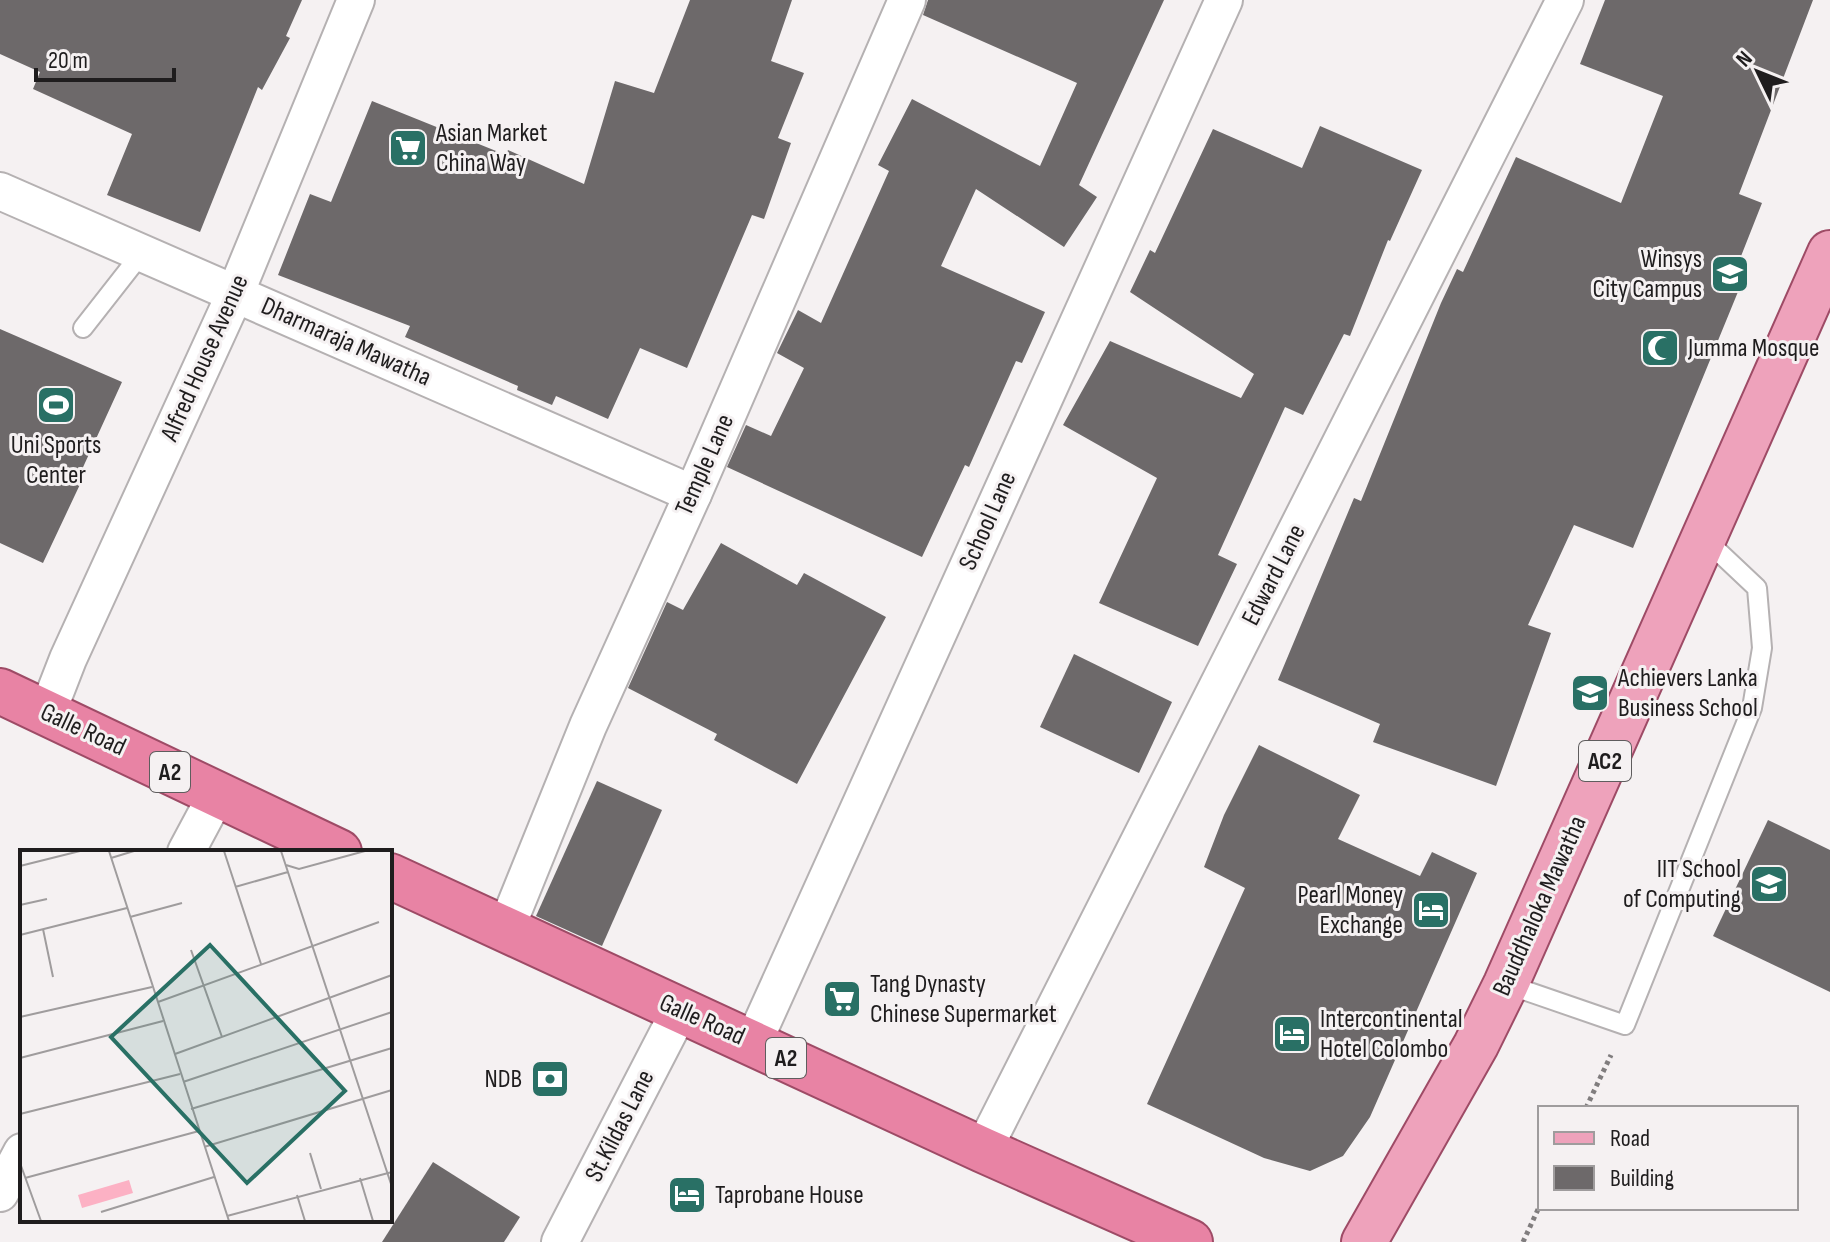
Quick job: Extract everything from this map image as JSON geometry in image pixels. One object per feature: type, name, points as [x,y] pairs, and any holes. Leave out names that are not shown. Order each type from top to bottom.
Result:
[{"type":"highway","name":"Galle Road","points":[[0,691],[335,850]]},
{"type":"highway","name":"Galle Road","points":[[392,877],[1185,1241]]},
{"type":"main road","name":"Bauddhaloka Mawatha","points":[[1364,1242],[1476,1045],[1506,984],[1830,253]]},
{"type":"street","name":"Alfred House Avenue","points":[[47,713],[68,659],[235,294],[356,0]]},
{"type":"street","name":"Temple Lane","points":[[505,931],[588,726],[693,494],[907,0]]},
{"type":"street","name":"School Lane","points":[[753,1043],[1224,0]]},
{"type":"street","name":"Edward Lane","points":[[983,1150],[1565,0]]},
{"type":"street","name":"Dharmaraja Mawatha","points":[[0,191],[693,494]]},
{"type":"street","points":[[187,850],[217,794]]},
{"type":"street","name":"St.Kildas Lane","points":[[560,1242],[680,1010]]},
{"type":"street","points":[[0,1193],[20,1156]]},
{"type":"lane","points":[[83,328],[141,254]]},
{"type":"lane","points":[[1506,984],[1625,1025],[1752,708],[1762,648],[1757,588],[1705,539]]},
{"type":"path","points":[[1587,1106],[1625,1025]]},
{"type":"path","points":[[1523,1242],[1538,1209]]},
{"type":"building","points":[[0,0],[302,0],[286,36],[290,38],[262,90],[258,87],[200,232],[107,195],[132,134],[33,89],[40,72],[0,54]]},
{"type":"building","points":[[690,0],[792,0],[771,61],[804,73],[778,138],[791,143],[764,219],[752,215],[687,368],[640,348],[608,419],[556,396],[552,405],[517,390],[518,386],[405,337],[410,326],[278,275],[310,194],[331,202],[372,101],[506,155],[508,150],[584,184],[615,81],[654,93]]},
{"type":"building","points":[[928,0],[1164,0],[1079,185],[1097,197],[1064,247],[976,189],[941,266],[1045,312],[1022,363],[1016,361],[969,467],[965,465],[922,557],[727,467],[746,425],[771,436],[804,368],[777,353],[798,310],[821,323],[889,171],[878,165],[912,99],[1040,166],[1077,83],[923,15]]},
{"type":"building","points":[[1605,0],[1813,0],[1739,194],[1762,203],[1732,279],[1742,282],[1633,548],[1574,525],[1528,625],[1551,633],[1496,786],[1373,742],[1380,724],[1278,680],[1354,498],[1361,501],[1441,303],[1457,269],[1463,272],[1516,157],[1621,203],[1663,96],[1580,64]]},
{"type":"building","points":[[1320,126],[1422,170],[1388,240],[1350,336],[1344,334],[1303,415],[1285,407],[1218,555],[1237,564],[1198,646],[1099,603],[1157,478],[1063,425],[1110,341],[1241,398],[1254,374],[1130,292],[1150,250],[1155,253],[1213,129],[1302,168]]},
{"type":"building","points":[[0,329],[122,382],[79,476],[83,478],[43,563],[0,543]]},
{"type":"building","points":[[721,543],[797,585],[804,573],[886,617],[797,784],[714,740],[717,734],[628,688],[667,602],[683,610]]},
{"type":"building","points":[[1074,654],[1172,702],[1139,773],[1040,727]]},
{"type":"building","name":"Intercontinental Hotel Colombo","points":[[1259,745],[1360,795],[1338,839],[1420,876],[1432,852],[1477,873],[1370,1117],[1343,1156],[1310,1171],[1264,1158],[1147,1104],[1245,888],[1204,867],[1224,815]]},
{"type":"building","points":[[597,781],[662,810],[602,946],[536,916]]},
{"type":"building","points":[[1768,820],[1830,850],[1830,992],[1713,936]]},
{"type":"building","points":[[433,1162],[520,1217],[504,1242],[382,1242]]},
{"type":"place","name":"Asian Market China Way","points":[[408,148]]},
{"type":"place","name":"Winsys City Campus","points":[[1730,274]]},
{"type":"place","name":"Jumma Mosque","points":[[1660,348]]},
{"type":"place","name":"Uni Sports Center","points":[[56,405]]},
{"type":"place","name":"Achievers Lanka Business School","points":[[1590,693]]},
{"type":"place","name":"IIT School of Computing","points":[[1769,884]]},
{"type":"place","name":"Pearl Money Exchange","points":[[1431,910]]},
{"type":"place","name":"Tang Dynasty Chinese Supermarket","points":[[842,999]]},
{"type":"place","name":"Intercontinental Hotel Colombo","points":[[1292,1034]]},
{"type":"place","name":"NDB","points":[[550,1079]]},
{"type":"place","name":"Taprobane House","points":[[687,1195]]}]
